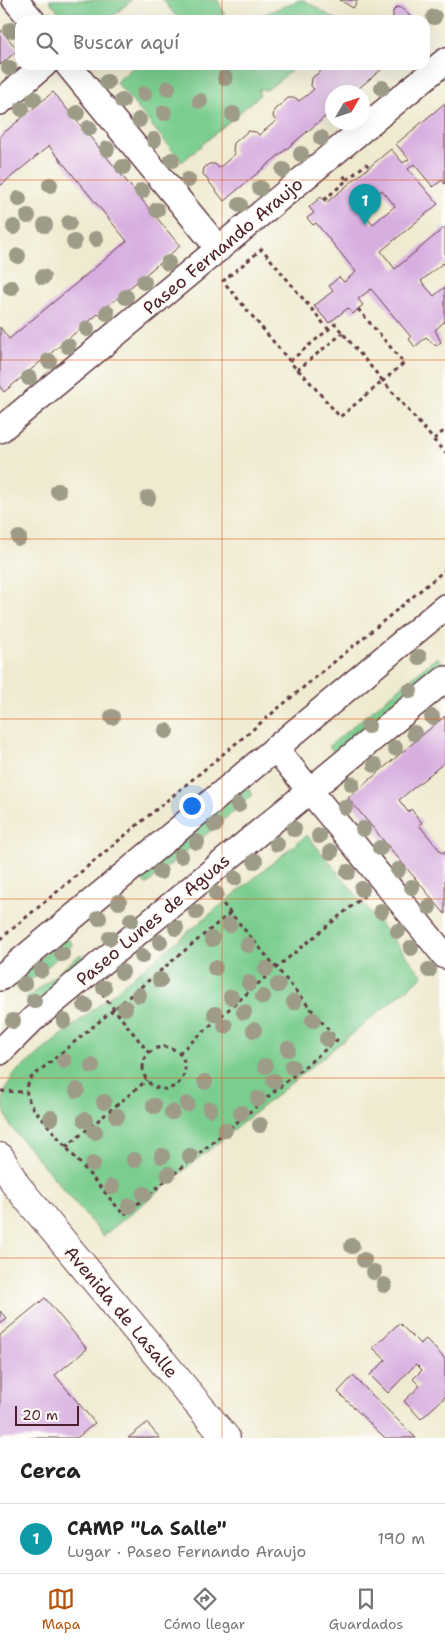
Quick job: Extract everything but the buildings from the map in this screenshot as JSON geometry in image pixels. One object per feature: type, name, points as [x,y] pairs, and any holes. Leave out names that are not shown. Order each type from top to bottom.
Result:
[{"type":"highway","name":"Avenida de Lasalle","points":[[0,1157],[8,1180],[226,1438]]},
{"type":"street","points":[[15,0],[28,15]]},
{"type":"street","name":"Paseo Fernando Araujo","points":[[0,430],[445,61]]},
{"type":"street","points":[[0,102],[38,70]]},
{"type":"street","points":[[72,70],[219,249]]},
{"type":"street","points":[[0,978],[445,607]]},
{"type":"street","name":"Paseo Lunes de Aguas","points":[[0,1052],[28,1024],[445,679]]},
{"type":"street","points":[[274,748],[445,956]]},
{"type":"path","points":[[324,200],[366,164],[369,167]]},
{"type":"path","points":[[340,172],[347,180]]},
{"type":"path","points":[[328,329],[262,249],[223,281],[290,362],[340,417],[404,363],[358,310]]},
{"type":"path","points":[[290,362],[335,324],[445,453]]},
{"type":"path","points":[[297,370],[343,333]]},
{"type":"path","points":[[434,439],[445,430]]},
{"type":"path","points":[[0,939],[445,570]]},
{"type":"path","points":[[179,1053],[276,968],[364,896]]},
{"type":"path","points":[[218,898],[337,1040],[124,1216],[33,1108],[25,1092],[31,1078],[230,913]]},
{"type":"path","points":[[102,994],[149,1053]]},
{"type":"path","points":[[164,1047],[179,1053],[184,1062],[184,1071],[181,1080],[173,1087],[163,1088],[154,1086],[147,1080],[143,1070],[144,1061],[149,1053],[164,1047]]},
{"type":"path","points":[[66,1147],[147,1080]]},
{"type":"path","points":[[1,1091],[25,1092]]},
{"type":"green space","points":[[49,0],[132,0],[114,15],[61,15]]},
{"type":"green space","points":[[163,0],[218,0],[225,15],[175,15]]},
{"type":"green space","points":[[299,0],[304,0],[329,15],[301,15],[299,13],[297,15],[262,15]]},
{"type":"green space","points":[[130,70],[292,70],[267,90],[258,89],[260,95],[182,162],[116,82]]},
{"type":"green space","points":[[437,657],[444,665],[336,755],[329,746]]},
{"type":"green space","points":[[247,787],[253,795],[146,885],[139,877]]},
{"type":"green space","points":[[307,835],[423,976],[103,1236],[11,1127],[3,1106],[4,1095],[9,1082],[14,1074]]},
{"type":"green space","points":[[66,937],[73,945],[19,990],[12,982]]},
{"type":"green space","points":[[81,954],[86,961],[32,1006],[26,999]]},
{"type":"place","name":"CAMP \"La Salle\"","points":[[365,225]]}]
